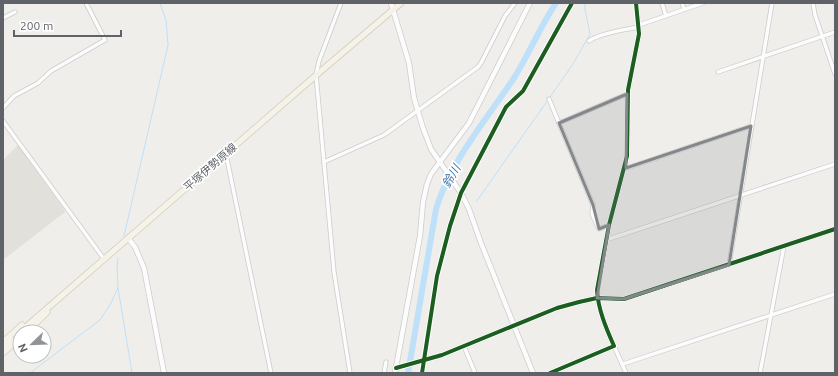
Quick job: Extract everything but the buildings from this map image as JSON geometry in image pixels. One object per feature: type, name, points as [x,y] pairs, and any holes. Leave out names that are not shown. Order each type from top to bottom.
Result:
[{"type":"main road","name":"平塚伊勢原線","points":[[29,324],[401,3]]},
{"type":"main road","points":[[36,324],[60,296]]},
{"type":"main road","points":[[3,342],[35,314],[60,296]]},
{"type":"main road","name":"平塚伊勢原線","points":[[3,347],[12,339]]},
{"type":"main road","points":[[3,353],[12,345]]},
{"type":"street","points":[[3,108],[14,96],[38,83],[51,71],[105,40],[86,3]]},
{"type":"street","points":[[341,3],[319,61],[316,75],[334,272],[350,373]]},
{"type":"street","points":[[391,3],[409,63],[417,111],[431,149],[460,191],[470,209],[481,243],[533,373]]},
{"type":"street","points":[[324,162],[384,135],[478,67],[505,16],[515,3]]},
{"type":"street","points":[[395,373],[420,236],[424,194],[431,174],[441,164],[473,117],[530,3]]},
{"type":"street","points":[[626,373],[603,319],[597,298],[597,290],[609,225],[624,169],[628,147],[627,94],[639,34],[636,3]]},
{"type":"street","points":[[662,3],[666,16]]},
{"type":"street","points":[[682,3],[684,9]]},
{"type":"street","points":[[589,41],[595,37],[639,26],[703,3]]},
{"type":"street","points":[[729,265],[772,3]]},
{"type":"street","points":[[813,3],[815,15],[835,74]]},
{"type":"street","points":[[3,18],[15,12]]},
{"type":"street","points":[[718,72],[835,32]]},
{"type":"street","points":[[559,123],[627,94]]},
{"type":"street","points":[[549,99],[593,205],[592,214],[599,229],[609,225]]},
{"type":"street","points":[[3,121],[104,259]]},
{"type":"street","points":[[624,169],[751,126]]},
{"type":"street","points":[[226,154],[271,373]]},
{"type":"street","points":[[606,240],[835,164]]},
{"type":"street","points":[[397,367],[421,361],[464,346],[557,308],[597,298],[624,299],[835,229]]},
{"type":"street","points":[[128,238],[135,247],[144,268],[164,373]]},
{"type":"street","points":[[760,373],[784,246]]},
{"type":"street","points":[[623,364],[835,294]]},
{"type":"street","points":[[464,346],[475,373]]},
{"type":"street","points":[[550,373],[558,371],[614,346]]},
{"type":"street","points":[[384,373],[386,362]]},
{"type":"highlighted area","points":[[627,94],[626,168],[751,126],[729,265],[624,299],[597,298],[609,225],[599,229],[593,205],[559,123]]},
{"type":"shaded area","points":[[17,146],[19,146],[65,212],[3,260],[3,160]]},
{"type":"waterway","points":[[124,236],[168,45],[166,20],[160,3]]},
{"type":"waterway","name":"鈴川","points":[[408,373],[436,209],[442,192],[470,141],[525,60],[556,3]]},
{"type":"waterway","points":[[550,97],[573,64],[590,34],[585,3]]},
{"type":"waterway","points":[[476,202],[548,100]]},
{"type":"waterway","points":[[118,258],[118,288],[132,373]]},
{"type":"waterway","points":[[30,373],[100,320],[111,303],[118,288]]},
{"type":"cycle path","points":[[422,373],[437,276],[450,226],[461,193],[506,107],[523,91],[572,3]]},
{"type":"cycle path","points":[[550,373],[614,346],[605,325],[597,290],[609,225],[627,156],[628,90],[639,34],[636,3]]},
{"type":"cycle path","points":[[396,368],[442,355],[557,308],[597,298],[624,299],[835,229]]}]
